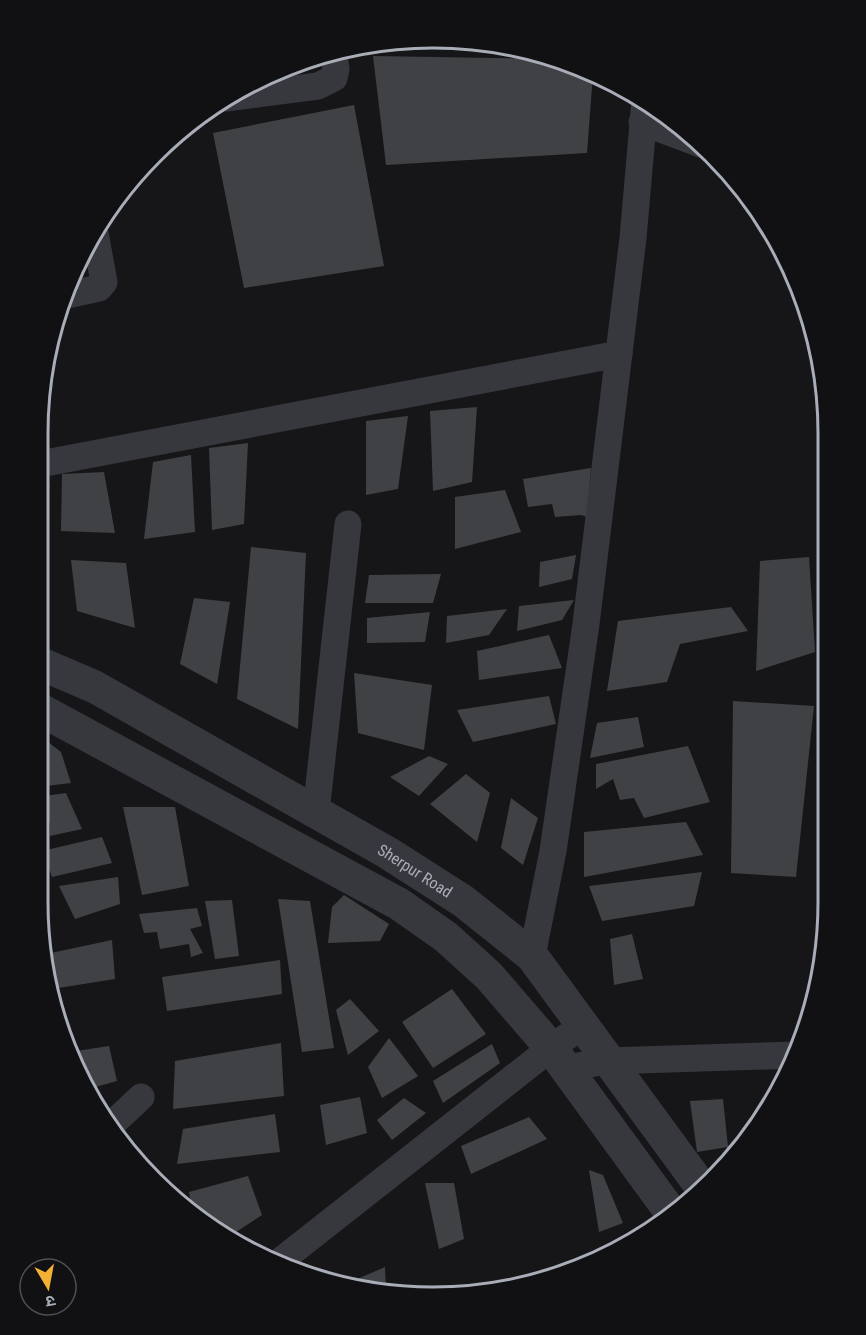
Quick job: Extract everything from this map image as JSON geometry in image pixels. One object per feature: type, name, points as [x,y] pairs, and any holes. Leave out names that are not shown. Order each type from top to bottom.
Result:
[{"type":"street","points":[[251,95],[318,86],[328,82],[334,78],[335,61]]},
{"type":"street","points":[[531,956],[552,851],[579,670],[633,238],[644,111]]},
{"type":"street","points":[[74,294],[99,288],[104,282],[97,245]]},
{"type":"street","points":[[48,462],[619,354]]},
{"type":"street","points":[[316,812],[348,525]]},
{"type":"street","name":"Sherpur Road","points":[[48,667],[95,687],[388,853],[463,901],[531,956],[697,1181]]},
{"type":"street","points":[[48,714],[399,904],[446,937],[489,976],[558,1058],[667,1207]]},
{"type":"street","points":[[285,1258],[558,1058],[582,1026]]},
{"type":"street","points":[[558,1058],[607,1061],[786,1055]]},
{"type":"street","points":[[116,1120],[141,1097]]},
{"type":"building","points":[[373,56],[522,58],[557,68],[592,83],[587,153],[386,165]]},
{"type":"building","points":[[354,105],[384,266],[244,288],[213,133]]},
{"type":"building","points":[[477,407],[472,482],[433,491],[430,411]]},
{"type":"building","points":[[408,416],[398,489],[366,495],[366,421]]},
{"type":"building","points":[[248,443],[244,524],[212,530],[209,448]]},
{"type":"building","points":[[191,455],[195,532],[144,539],[153,462]]},
{"type":"building","points":[[591,468],[587,517],[581,515],[555,517],[552,504],[528,507],[523,479]]},
{"type":"building","points":[[104,472],[115,533],[61,531],[62,474]]},
{"type":"building","points":[[505,490],[521,532],[455,549],[455,497]]},
{"type":"building","points":[[251,547],[306,553],[298,729],[237,699]]},
{"type":"building","points":[[576,555],[572,579],[539,587],[540,562]]},
{"type":"building","points":[[809,557],[815,652],[756,671],[760,561]]},
{"type":"building","points":[[71,560],[126,563],[135,628],[77,611]]},
{"type":"building","points":[[441,574],[433,603],[365,603],[369,575]]},
{"type":"building","points":[[194,598],[230,602],[217,684],[180,664]]},
{"type":"building","points":[[574,600],[562,620],[517,631],[519,606]]},
{"type":"building","points":[[731,607],[748,631],[680,644],[667,682],[607,691],[618,621]]},
{"type":"building","points":[[507,609],[489,635],[446,643],[447,616]]},
{"type":"building","points":[[430,612],[425,642],[367,643],[367,618]]},
{"type":"building","points":[[549,635],[562,668],[479,680],[477,651]]},
{"type":"building","points":[[354,673],[432,685],[424,750],[358,733]]},
{"type":"building","points":[[549,696],[556,724],[473,742],[457,710]]},
{"type":"building","points":[[733,701],[814,706],[796,877],[731,873]]},
{"type":"building","points":[[638,717],[644,747],[590,758],[597,723]]},
{"type":"building","points":[[48,742],[61,752],[71,783],[48,786]]},
{"type":"building","points":[[688,746],[710,802],[644,818],[634,798],[620,800],[613,779],[596,789],[596,764]]},
{"type":"building","points":[[429,756],[448,764],[419,796],[390,777]]},
{"type":"building","points":[[466,774],[490,793],[477,842],[430,804]]},
{"type":"building","points":[[66,793],[82,829],[50,836],[48,796]]},
{"type":"building","points":[[511,798],[538,818],[523,865],[501,848]]},
{"type":"building","points":[[123,807],[175,807],[189,886],[142,895]]},
{"type":"building","points":[[686,822],[703,855],[584,877],[584,832]]},
{"type":"building","points":[[102,837],[112,863],[52,877],[48,867],[48,850]]},
{"type":"building","points":[[702,872],[694,906],[602,921],[589,886]]},
{"type":"building","points":[[118,877],[120,904],[75,919],[59,886]]},
{"type":"building","points":[[344,895],[389,924],[380,941],[328,943],[332,907]]},
{"type":"building","points":[[278,899],[310,901],[334,1048],[302,1052]]},
{"type":"building","points":[[232,900],[239,956],[215,959],[205,901]]},
{"type":"building","points":[[197,908],[202,926],[190,929],[203,953],[191,957],[189,944],[160,949],[157,932],[144,933],[139,914]]},
{"type":"building","points":[[632,934],[643,979],[614,985],[610,939]]},
{"type":"building","points":[[112,940],[115,979],[58,988],[51,953]]},
{"type":"building","points":[[280,960],[282,994],[167,1011],[162,977]]},
{"type":"building","points":[[452,989],[486,1034],[433,1068],[402,1022]]},
{"type":"building","points":[[350,999],[379,1031],[348,1055],[336,1010]]},
{"type":"building","points":[[389,1038],[418,1076],[382,1098],[368,1067]]},
{"type":"building","points":[[281,1043],[284,1096],[173,1109],[175,1061]]},
{"type":"building","points":[[492,1044],[500,1063],[443,1103],[433,1081]]},
{"type":"building","points":[[109,1046],[117,1081],[96,1087],[78,1051]]},
{"type":"building","points":[[360,1097],[367,1133],[326,1145],[320,1105]]},
{"type":"building","points":[[404,1098],[426,1113],[392,1140],[377,1120]]},
{"type":"building","points":[[723,1099],[728,1147],[697,1152],[690,1101]]},
{"type":"building","points":[[275,1114],[280,1152],[177,1164],[183,1129]]},
{"type":"building","points":[[529,1117],[547,1139],[471,1174],[461,1146]]},
{"type":"building","points":[[589,1170],[603,1175],[623,1223],[599,1232]]},
{"type":"building","points":[[248,1176],[262,1215],[236,1232],[190,1200],[189,1192]]},
{"type":"building","points":[[425,1183],[454,1183],[464,1239],[439,1249]]},
{"type":"building","points":[[385,1267],[386,1284],[356,1280]]}]
